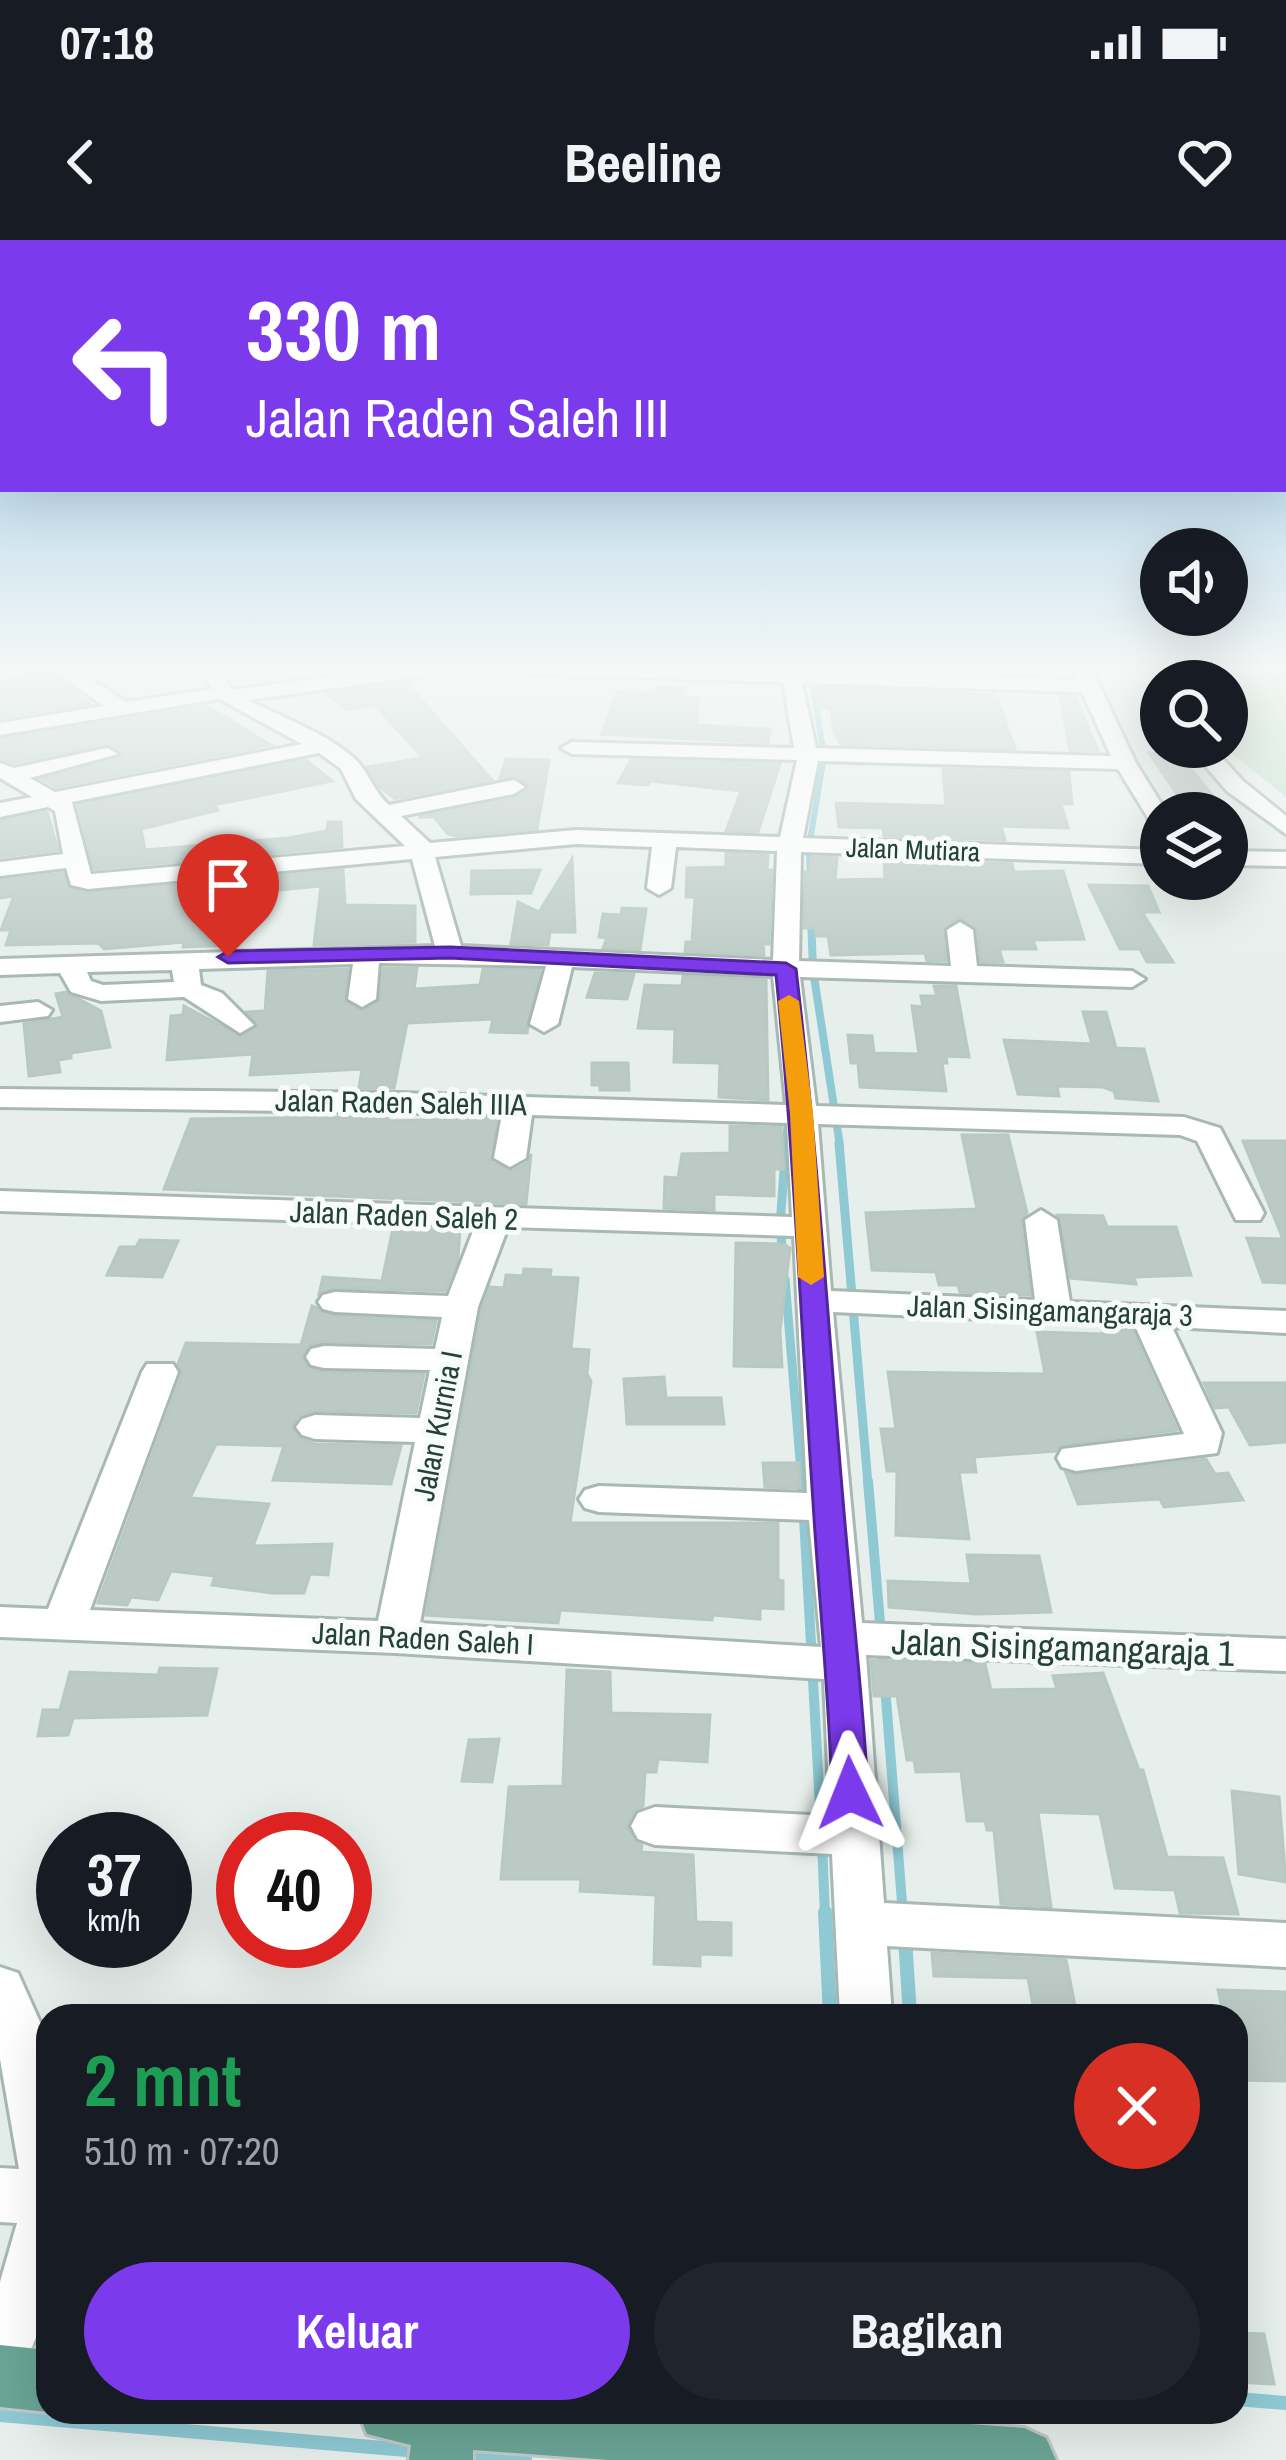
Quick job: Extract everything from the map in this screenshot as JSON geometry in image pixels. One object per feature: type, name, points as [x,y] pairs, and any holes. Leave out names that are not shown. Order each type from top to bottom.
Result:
[{"type":"main road","points":[[0,2376],[36,2380]]},
{"type":"main road","points":[[425,2430],[895,2430],[1024,2460]]},
{"type":"street","points":[[0,869],[76,859],[66,808],[12,772]]},
{"type":"street","points":[[0,810],[198,772]]},
{"type":"street","points":[[353,772],[364,794],[389,812],[421,848],[450,952]]},
{"type":"street","points":[[805,772],[789,846],[786,969],[802,1113],[865,2004]]},
{"type":"street","points":[[1222,772],[1286,827]]},
{"type":"street","points":[[389,812],[514,787]]},
{"type":"street","points":[[830,816],[834,847]]},
{"type":"street","name":"Jalan Mutiara","points":[[76,859],[80,880],[88,882],[544,838],[1140,856]]},
{"type":"street","points":[[659,888],[665,840]]},
{"type":"street","points":[[1248,858],[1286,859]]},
{"type":"street","points":[[960,930],[965,974]]},
{"type":"street","points":[[0,967],[184,959],[330,945],[367,952],[1132,979]]},
{"type":"street","points":[[362,1000],[367,952]]},
{"type":"street","points":[[184,959],[188,989]]},
{"type":"street","points":[[544,1024],[561,959]]},
{"type":"street","points":[[68,963],[81,986],[92,991],[188,989],[212,999],[240,1025]]},
{"type":"street","points":[[0,1014],[38,1010]]},
{"type":"street","name":"Jalan Raden Saleh IIIA","points":[[0,1098],[802,1113],[1199,1128],[1209,1135],[1248,1213]]},
{"type":"street","points":[[510,1158],[518,1106]]},
{"type":"street","name":"Jalan Raden Saleh 2","points":[[0,1201],[808,1227]]},
{"type":"street","name":"Jalan Kurnia I","points":[[396,1636],[461,1307],[494,1220]]},
{"type":"street","points":[[1041,1220],[1054,1312]]},
{"type":"street","name":"Jalan Sisingamangaraja 3","points":[[813,1301],[1286,1322]]},
{"type":"street","points":[[335,1302],[461,1307]]},
{"type":"street","points":[[1076,1458],[1203,1444],[1203,1433],[1148,1315]]},
{"type":"street","points":[[324,1357],[453,1360]]},
{"type":"street","points":[[63,1624],[160,1372]]},
{"type":"street","points":[[315,1427],[437,1431]]},
{"type":"street","points":[[599,1499],[828,1507]]},
{"type":"street","name":"Jalan Raden Saleh I","points":[[0,1622],[843,1651]]},
{"type":"street","name":"Jalan Sisingamangaraja 1","points":[[843,1651],[1286,1655]]},
{"type":"street","points":[[655,1826],[852,1836]]},
{"type":"street","points":[[859,1923],[1286,1946]]},
{"type":"street","points":[[0,1989],[21,2035],[36,2106]]},
{"type":"street","points":[[0,2195],[36,2197]]},
{"type":"street","points":[[0,2351],[36,2262]]},
{"type":"green space","points":[[1255,772],[1286,772],[1286,797]]},
{"type":"building","points":[[69,772],[135,772],[56,787],[42,779]]},
{"type":"building","points":[[247,772],[320,772],[332,781],[214,805],[218,810],[141,829],[145,850],[288,838],[327,831],[328,822],[341,822],[342,847],[94,869],[78,805]]},
{"type":"building","points":[[370,772],[485,772],[492,780],[395,799]]},
{"type":"building","points":[[502,772],[547,772],[537,829],[457,836],[448,834],[434,817],[418,817],[515,798],[529,786],[516,776],[500,778]]},
{"type":"building","points":[[624,772],[778,772],[758,832],[726,831],[741,791],[650,781],[648,785],[618,783]]},
{"type":"building","points":[[943,772],[1069,772],[1072,804],[1061,804],[1068,828],[1001,826],[1005,840],[884,836],[883,828],[839,827],[836,803],[946,806]]},
{"type":"building","points":[[1162,772],[1193,772],[1210,792],[1176,792]]},
{"type":"building","points":[[47,812],[58,850],[0,857],[0,821]]},
{"type":"building","points":[[726,853],[768,855],[767,870],[772,870],[769,944],[763,944],[764,955],[685,952],[686,942],[692,942],[695,897],[686,897],[687,868],[726,867]]},
{"type":"building","points":[[811,857],[837,858],[835,880],[885,879],[884,859],[1012,864],[1014,872],[1063,871],[1084,939],[1033,940],[1036,949],[999,949],[1003,962],[981,962],[977,929],[958,918],[943,931],[946,961],[927,961],[925,953],[831,955],[828,936],[816,936],[815,928],[804,928],[805,872],[810,872]]},
{"type":"building","points":[[572,859],[575,932],[550,932],[548,945],[511,944],[518,902],[539,912]]},
{"type":"building","points":[[343,870],[345,905],[415,906],[415,942],[314,945],[321,886],[245,893],[238,945],[183,947],[184,942],[104,949],[98,943],[6,945],[11,930],[1,930],[14,896],[0,898],[0,880],[63,873],[70,889],[88,893]]},
{"type":"building","points":[[540,870],[531,893],[471,894],[472,871]]},
{"type":"building","points":[[1089,885],[1140,886],[1140,900],[1154,900],[1159,912],[1142,912],[1173,962],[1147,962],[1140,949],[1120,949]]},
{"type":"building","points":[[622,908],[646,909],[640,950],[603,948],[607,938],[599,937],[603,914],[621,915]]},
{"type":"building","points":[[383,968],[417,968],[414,989],[480,985],[483,969],[540,970],[527,1033],[490,1032],[493,1019],[407,1023],[394,1088],[359,1088],[362,1069],[250,1075],[253,1054],[167,1060],[171,1016],[183,1015],[184,1006],[242,1037],[258,1026],[247,1012],[265,1011],[268,971],[348,969],[344,1001],[364,1011],[380,999]]},
{"type":"building","points":[[595,973],[634,974],[627,999],[587,997]]},
{"type":"building","points":[[683,976],[766,980],[768,1100],[719,1097],[720,1063],[674,1062],[675,1029],[638,1028],[645,985],[682,986]]},
{"type":"building","points":[[934,986],[956,986],[969,1057],[946,1056],[947,1063],[942,1063],[946,1091],[860,1087],[848,1035],[872,1036],[874,1053],[919,1054],[912,1006],[923,1007],[921,996],[937,996]]},
{"type":"building","points":[[66,992],[101,1011],[110,1047],[71,1053],[71,1058],[58,1060],[60,1072],[29,1076],[24,1024],[63,1017],[56,994]]},
{"type":"building","points":[[1083,1012],[1106,1012],[1116,1048],[1144,1049],[1158,1101],[1116,1098],[1114,1091],[1103,1087],[1057,1086],[1059,1096],[1018,1094],[1004,1040],[1092,1044]]},
{"type":"building","points":[[592,1063],[628,1063],[629,1090],[600,1090],[600,1085],[592,1085]]},
{"type":"building","points":[[389,1117],[389,1121],[497,1118],[492,1162],[512,1171],[528,1162],[531,1154],[526,1204],[164,1189],[191,1119]]},
{"type":"building","points":[[730,1126],[781,1127],[784,1169],[774,1169],[774,1196],[714,1194],[714,1210],[664,1208],[665,1177],[678,1178],[682,1154],[730,1153]]},
{"type":"building","points":[[962,1135],[1008,1135],[1027,1213],[1021,1221],[1030,1295],[960,1292],[958,1285],[939,1285],[936,1272],[872,1270],[866,1213],[977,1209]]},
{"type":"building","points":[[1243,1141],[1286,1141],[1286,1283],[1263,1282],[1247,1238],[1283,1239]]},
{"type":"building","points":[[1057,1215],[1103,1216],[1107,1227],[1176,1227],[1191,1275],[1134,1277],[1136,1284],[1071,1278]]},
{"type":"building","points":[[393,1228],[460,1230],[458,1259],[445,1291],[335,1288],[319,1294],[323,1277],[382,1281]]},
{"type":"building","points":[[140,1240],[178,1241],[162,1277],[107,1275],[120,1247],[136,1247]]},
{"type":"building","points":[[736,1243],[790,1248],[780,1331],[782,1367],[734,1366]]},
{"type":"building","points":[[524,1269],[551,1270],[550,1277],[578,1278],[571,1349],[589,1350],[591,1381],[570,1523],[778,1523],[783,1609],[760,1608],[760,1619],[713,1615],[712,1620],[560,1610],[558,1623],[426,1615],[482,1308],[490,1287],[504,1288],[506,1275],[523,1276]]},
{"type":"building","points":[[312,1306],[335,1316],[436,1321],[431,1344],[324,1342],[310,1345],[302,1355],[307,1367],[323,1372],[424,1374],[416,1413],[315,1411],[298,1416],[292,1427],[301,1439],[315,1444],[401,1446],[391,1484],[273,1480],[284,1446],[216,1444],[190,1498],[269,1504],[253,1546],[332,1544],[328,1575],[310,1574],[304,1593],[272,1593],[212,1585],[215,1576],[171,1571],[158,1600],[131,1597],[127,1605],[98,1603],[182,1374],[178,1364],[186,1343],[301,1345]]},
{"type":"building","points":[[1102,1329],[1132,1330],[1177,1430],[1061,1445],[1056,1451],[974,1457],[976,1472],[959,1472],[969,1539],[896,1535],[897,1471],[887,1471],[881,1429],[896,1429],[888,1372],[1045,1374],[1037,1332],[1103,1334]]},
{"type":"building","points":[[664,1377],[666,1398],[721,1398],[724,1424],[627,1424],[624,1379]]},
{"type":"building","points":[[1204,1383],[1286,1383],[1286,1442],[1250,1445],[1229,1407],[1215,1408]]},
{"type":"building","points":[[1206,1459],[1215,1474],[1228,1473],[1243,1500],[1164,1507],[1160,1499],[1078,1504],[1066,1473],[1077,1475]]},
{"type":"building","points":[[763,1463],[799,1463],[800,1488],[765,1487]]},
{"type":"building","points":[[967,1555],[1039,1556],[1051,1612],[976,1614],[889,1607],[888,1581],[971,1584]]},
{"type":"building","points":[[871,1660],[985,1664],[991,1690],[1057,1689],[1053,1676],[1103,1673],[1139,1770],[1143,1770],[1167,1857],[1223,1858],[1238,1914],[1180,1913],[1175,1890],[1115,1888],[1100,1814],[1038,1812],[1051,1907],[1001,1904],[994,1830],[987,1830],[985,1821],[967,1821],[961,1771],[916,1772],[914,1760],[907,1760],[897,1696],[874,1696]]},
{"type":"building","points":[[160,1668],[217,1669],[207,1715],[73,1718],[68,1735],[38,1736],[43,1710],[60,1710],[70,1672],[158,1675]]},
{"type":"building","points":[[567,1670],[610,1672],[611,1713],[710,1715],[707,1762],[658,1759],[656,1772],[645,1772],[643,1806],[634,1811],[627,1828],[642,1845],[641,1852],[693,1855],[696,1922],[731,1923],[731,1955],[700,1954],[700,1966],[654,1964],[656,1895],[580,1891],[581,1879],[501,1879],[509,1787],[563,1786]]},
{"type":"building","points":[[499,1739],[492,1782],[462,1781],[469,1740]]},
{"type":"building","points":[[1232,1791],[1279,1797],[1286,1882],[1239,1874]]},
{"type":"building","points":[[932,1953],[1066,1960],[1075,2004],[1033,2004],[1028,1978],[934,1976]]},
{"type":"building","points":[[1218,1990],[1286,1992],[1286,2081],[1248,2080],[1248,2004],[1221,2004]]},
{"type":"building","points":[[1248,2333],[1264,2334],[1274,2384],[1248,2383]]},
{"type":"waterway","points":[[810,879],[809,847],[821,772]]},
{"type":"waterway","points":[[811,916],[813,970],[840,1146]]},
{"type":"waterway","points":[[786,1146],[788,1117]]},
{"type":"waterway","points":[[783,1256],[780,1226],[786,1143]]},
{"type":"waterway","points":[[839,1143],[868,1484]]},
{"type":"waterway","points":[[785,1279],[802,1484]]},
{"type":"waterway","points":[[802,1481],[821,1825]]},
{"type":"waterway","points":[[868,1481],[884,1670]]},
{"type":"waterway","points":[[885,1686],[903,1915]]},
{"type":"waterway","points":[[822,1842],[825,1915]]},
{"type":"waterway","points":[[825,1912],[829,2004]]},
{"type":"waterway","points":[[905,1938],[909,2004]]},
{"type":"waterway","points":[[1248,2400],[1286,2403]]},
{"type":"waterway","points":[[0,2415],[36,2418]]},
{"type":"waterway","points":[[104,2424],[418,2451]]},
{"type":"waterway","points":[[465,2455],[525,2460]]},
{"type":"slow traffic","points":[[789,1001],[802,1113],[811,1277]]},
{"type":"route","points":[[228,957],[450,952],[786,969],[802,1113],[828,1507],[845,1664],[850,1793]]}]
